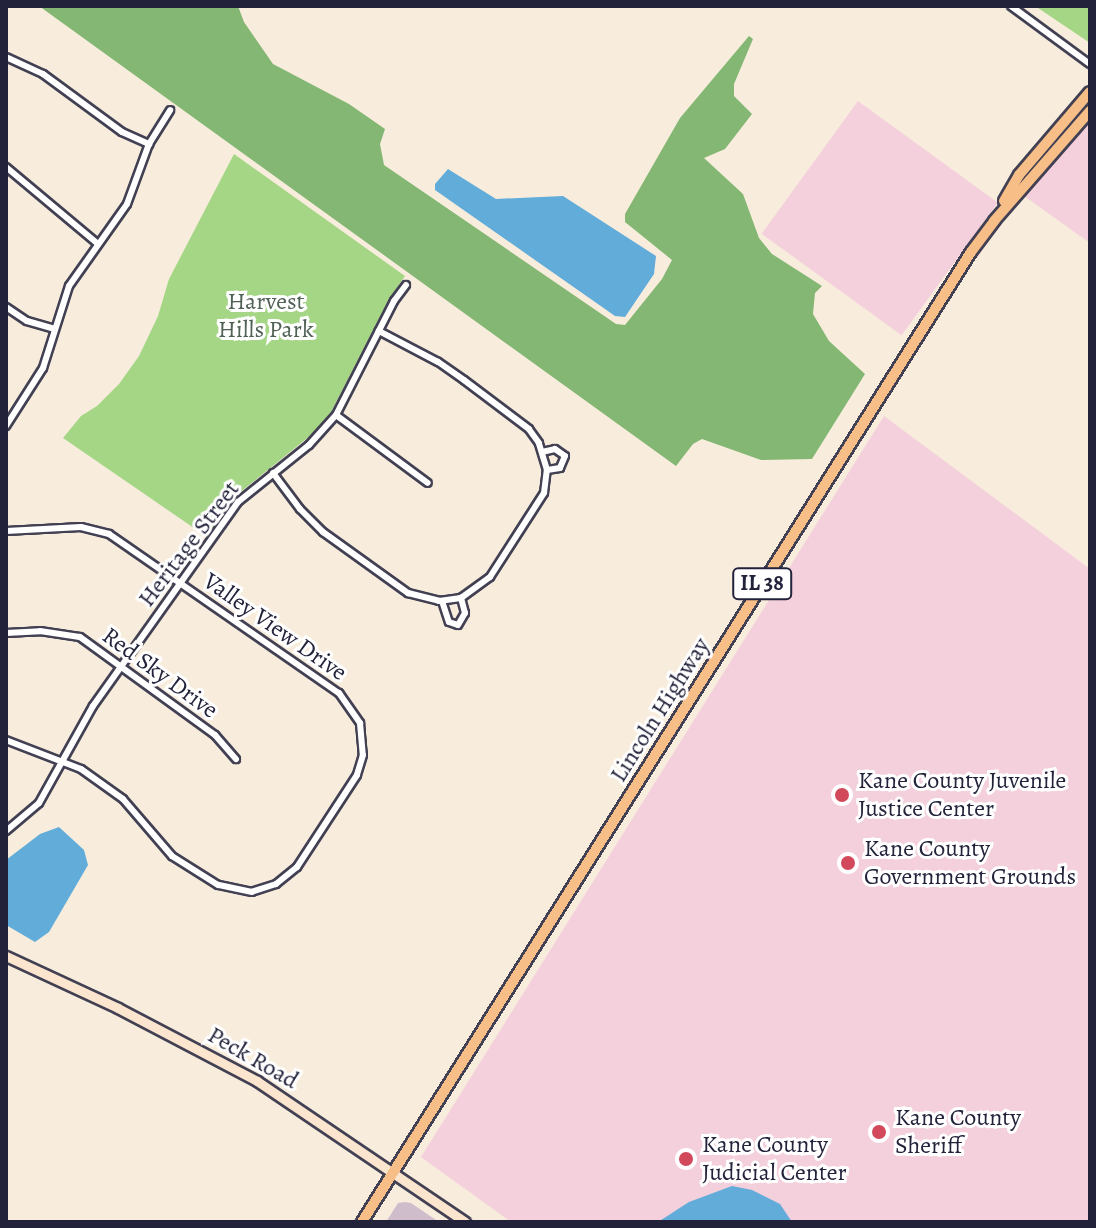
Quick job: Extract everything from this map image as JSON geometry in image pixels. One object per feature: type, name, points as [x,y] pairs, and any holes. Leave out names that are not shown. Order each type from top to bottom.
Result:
[{"type":"main road","name":"Lincoln Highway","points":[[362,1222],[994,221],[1019,175],[1090,92]]},
{"type":"main road","name":"Lincoln Highway","points":[[994,221],[1090,111]]},
{"type":"street","points":[[1011,6],[1090,64]]},
{"type":"street","points":[[6,57],[43,74],[122,132],[149,144]]},
{"type":"street","points":[[6,426],[39,379],[69,286],[127,204],[149,144],[170,110]]},
{"type":"street","points":[[6,167],[98,244]]},
{"type":"street","name":"Heritage Street","points":[[6,831],[39,803],[93,706],[238,502],[309,445],[336,415],[406,285]]},
{"type":"street","points":[[6,307],[27,321],[55,329]]},
{"type":"street","points":[[273,473],[300,509],[351,554],[408,593],[442,601],[461,598],[490,577],[544,493],[547,470],[542,452],[529,429],[500,406],[438,362],[379,331]]},
{"type":"street","points":[[336,415],[428,483]]},
{"type":"street","points":[[542,452],[555,449],[565,456],[560,468],[547,470]]},
{"type":"street","name":"Valley View Drive","points":[[6,531],[70,527],[98,529],[339,693],[353,707],[363,738],[361,766],[297,867],[276,884],[252,892],[227,887],[172,856],[123,799],[81,769],[25,744],[6,740]]},
{"type":"street","points":[[442,601],[449,622],[458,625],[465,613],[461,598]]},
{"type":"street","name":"Red Sky Drive","points":[[6,633],[64,633],[80,637],[215,735],[236,759]]},
{"type":"street","name":"Peck Road","points":[[6,956],[118,1008],[238,1070],[465,1222]]},
{"type":"shaded area","points":[[858,101],[998,203],[902,335],[762,234]]},
{"type":"shaded area","points":[[1090,121],[1090,243],[1024,196]]},
{"type":"shaded area","name":"Kane County Government Grounds","points":[[884,416],[1090,569],[1090,1222],[511,1222],[421,1157]]},
{"type":"shaded area","points":[[405,1202],[439,1222],[386,1222],[398,1203]]},
{"type":"green space","points":[[39,6],[238,6],[244,22],[273,64],[349,104],[385,129],[380,144],[384,165],[616,324],[625,325],[662,279],[672,260],[625,222],[625,214],[680,118],[749,36],[753,39],[734,84],[734,96],[752,114],[725,149],[704,158],[743,194],[759,238],[772,254],[822,286],[815,293],[813,314],[829,341],[865,374],[812,459],[761,460],[702,439],[693,444],[676,466]]},
{"type":"green space","points":[[1035,6],[1090,6],[1090,43]]},
{"type":"green space","name":"Harvest Hills Park","points":[[234,154],[405,276],[389,299],[331,412],[311,435],[233,498],[207,537],[63,438],[81,416],[97,406],[119,384],[139,356],[158,316],[169,279]]},
{"type":"water","points":[[448,169],[496,199],[563,196],[656,256],[654,274],[625,317],[615,316],[435,190],[435,184]]},
{"type":"water","points":[[59,827],[84,850],[88,865],[49,932],[35,942],[6,925],[6,860],[40,834]]},
{"type":"water","points":[[732,1186],[752,1190],[780,1204],[792,1222],[658,1222],[689,1202]]},
{"type":"place","name":"Kane County Juvenile Justice Center","points":[[842,795]]},
{"type":"place","name":"Kane County Government Grounds","points":[[848,863]]},
{"type":"place","name":"Kane County Sheriff","points":[[879,1132]]},
{"type":"place","name":"Kane County Judicial Center","points":[[686,1159]]}]
